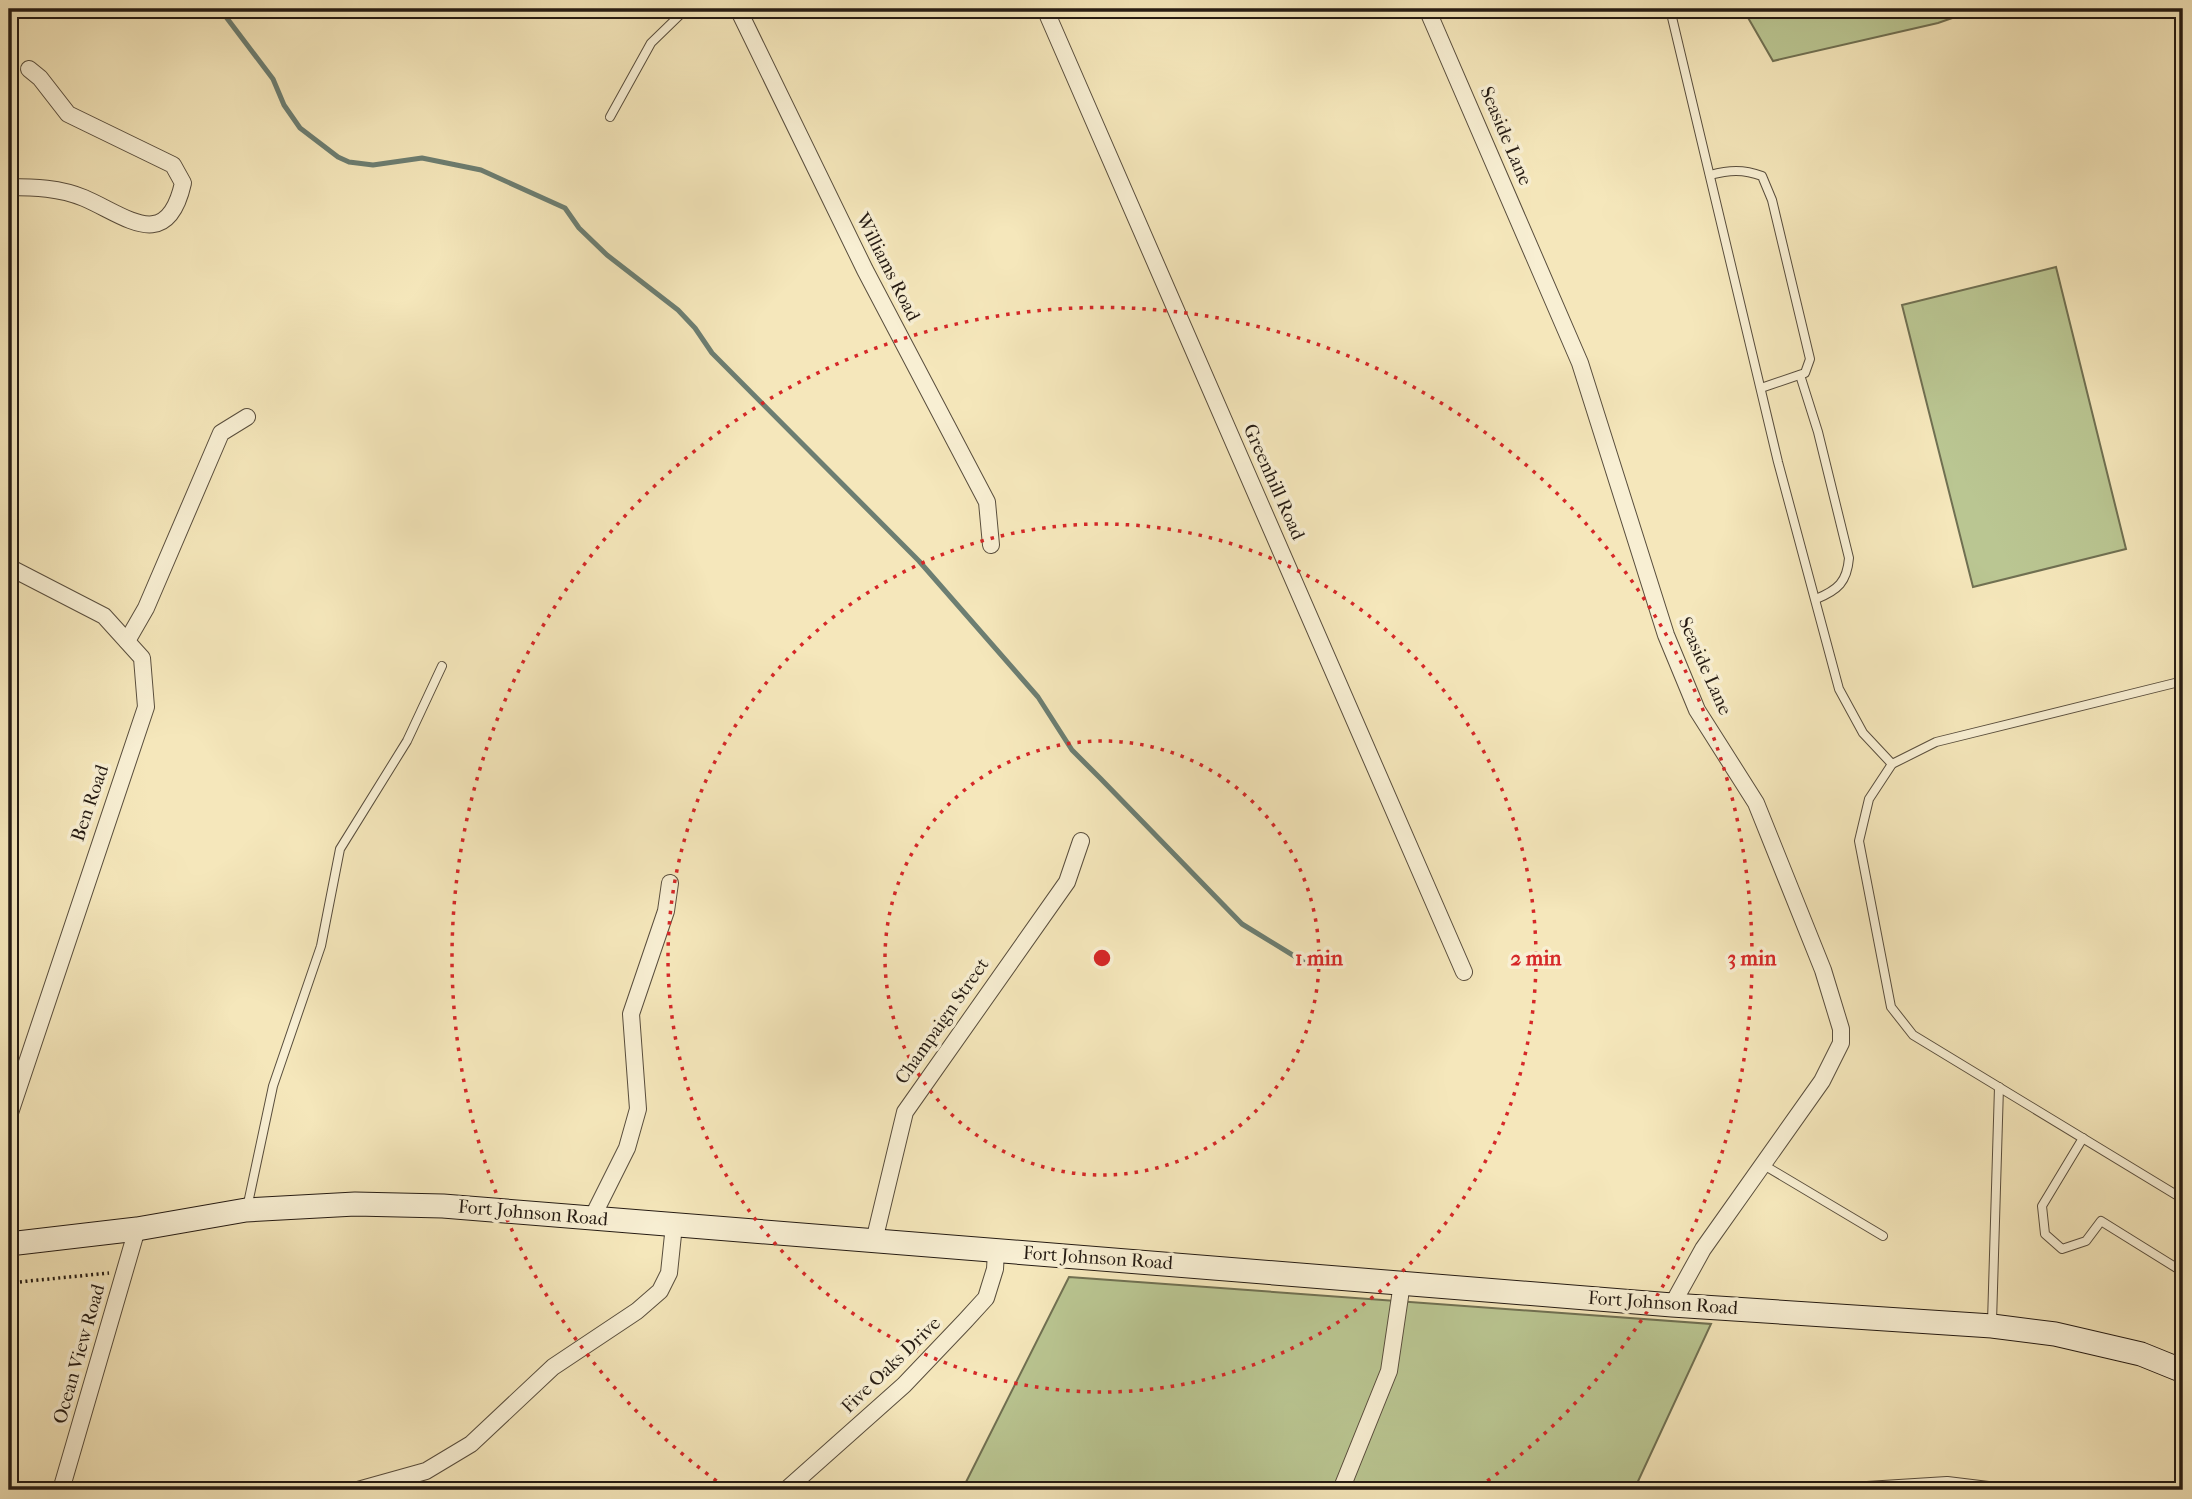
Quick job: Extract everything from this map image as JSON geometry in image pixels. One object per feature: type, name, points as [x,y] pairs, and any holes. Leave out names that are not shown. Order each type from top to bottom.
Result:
[{"type":"main road","name":"Fort Johnson Road","points":[[9,1244],[137,1229],[246,1210],[355,1204],[420,1205],[1672,1305],[1992,1326],[2055,1334],[2129,1351],[2183,1371]]},
{"type":"street","name":"Williams Road","points":[[738,9],[865,271],[987,502],[991,545]]},
{"type":"street","name":"Greenhill Road","points":[[1045,9],[1464,972]]},
{"type":"street","name":"Seaside Lane","points":[[1427,9],[1580,363],[1665,635],[1697,710],[1756,803],[1835,1004],[1841,1043],[1822,1081],[1703,1249],[1672,1305]]},
{"type":"street","points":[[9,187],[41,187],[82,198],[122,219],[150,225],[166,219],[179,202],[183,183],[173,165],[68,114],[40,78],[29,69]]},
{"type":"street","points":[[127,641],[146,608],[221,433],[247,417]]},
{"type":"street","name":"Ben Road","points":[[9,567],[104,616],[142,658],[146,707],[9,1116]]},
{"type":"street","name":"Champaign Street","points":[[874,1241],[905,1112],[1066,882],[1081,841]]},
{"type":"street","points":[[592,1218],[627,1148],[638,1109],[631,1014],[666,911],[670,883]]},
{"type":"street","points":[[358,1490],[426,1471],[471,1444],[553,1367],[637,1311],[660,1291],[669,1273],[674,1225]]},
{"type":"street","name":"Ocean View Road","points":[[61,1490],[137,1229]]},
{"type":"street","name":"Five Oaks Drive","points":[[786,1490],[904,1385],[986,1298],[995,1269],[996,1252]]},
{"type":"street","points":[[1341,1490],[1389,1371],[1402,1283]]},
{"type":"street","points":[[1867,1490],[1947,1485],[1988,1490]]},
{"type":"lane","points":[[610,117],[651,43],[686,9]]},
{"type":"lane","points":[[1670,9],[1761,388],[1839,690],[1863,733],[1892,764]]},
{"type":"lane","points":[[1710,175],[1738,170],[1762,176],[1772,200],[1810,359],[1805,373],[1761,388]]},
{"type":"lane","points":[[1800,375],[1818,432],[1849,558],[1847,577],[1835,591],[1816,599]]},
{"type":"lane","points":[[246,1210],[273,1086],[321,946],[340,849],[407,741],[442,666]]},
{"type":"lane","points":[[2183,681],[1936,742],[1892,764],[1869,799],[1859,841],[1891,1007],[1913,1035],[2183,1199]]},
{"type":"lane","points":[[1992,1326],[1999,1087]]},
{"type":"lane","points":[[2083,1138],[2042,1206],[2045,1234],[2062,1249],[2086,1241],[2101,1222],[2183,1272]]},
{"type":"lane","points":[[1762,1164],[1883,1236]]},
{"type":"path","points":[[9,1283],[114,1273]]},
{"type":"green space","points":[[1743,9],[1978,9],[1938,23],[1773,61]]},
{"type":"green space","points":[[2056,267],[2126,549],[1973,587],[1902,305]]},
{"type":"green space","points":[[1069,1277],[1711,1324],[1634,1490],[962,1490]]},
{"type":"waterway","points":[[220,9],[273,79],[284,105],[300,128],[338,157],[349,162],[373,165],[422,158],[481,170],[565,208],[579,228],[607,255],[678,310],[695,328],[712,353],[919,561],[1038,697],[1072,750],[1242,924],[1304,962]]}]
